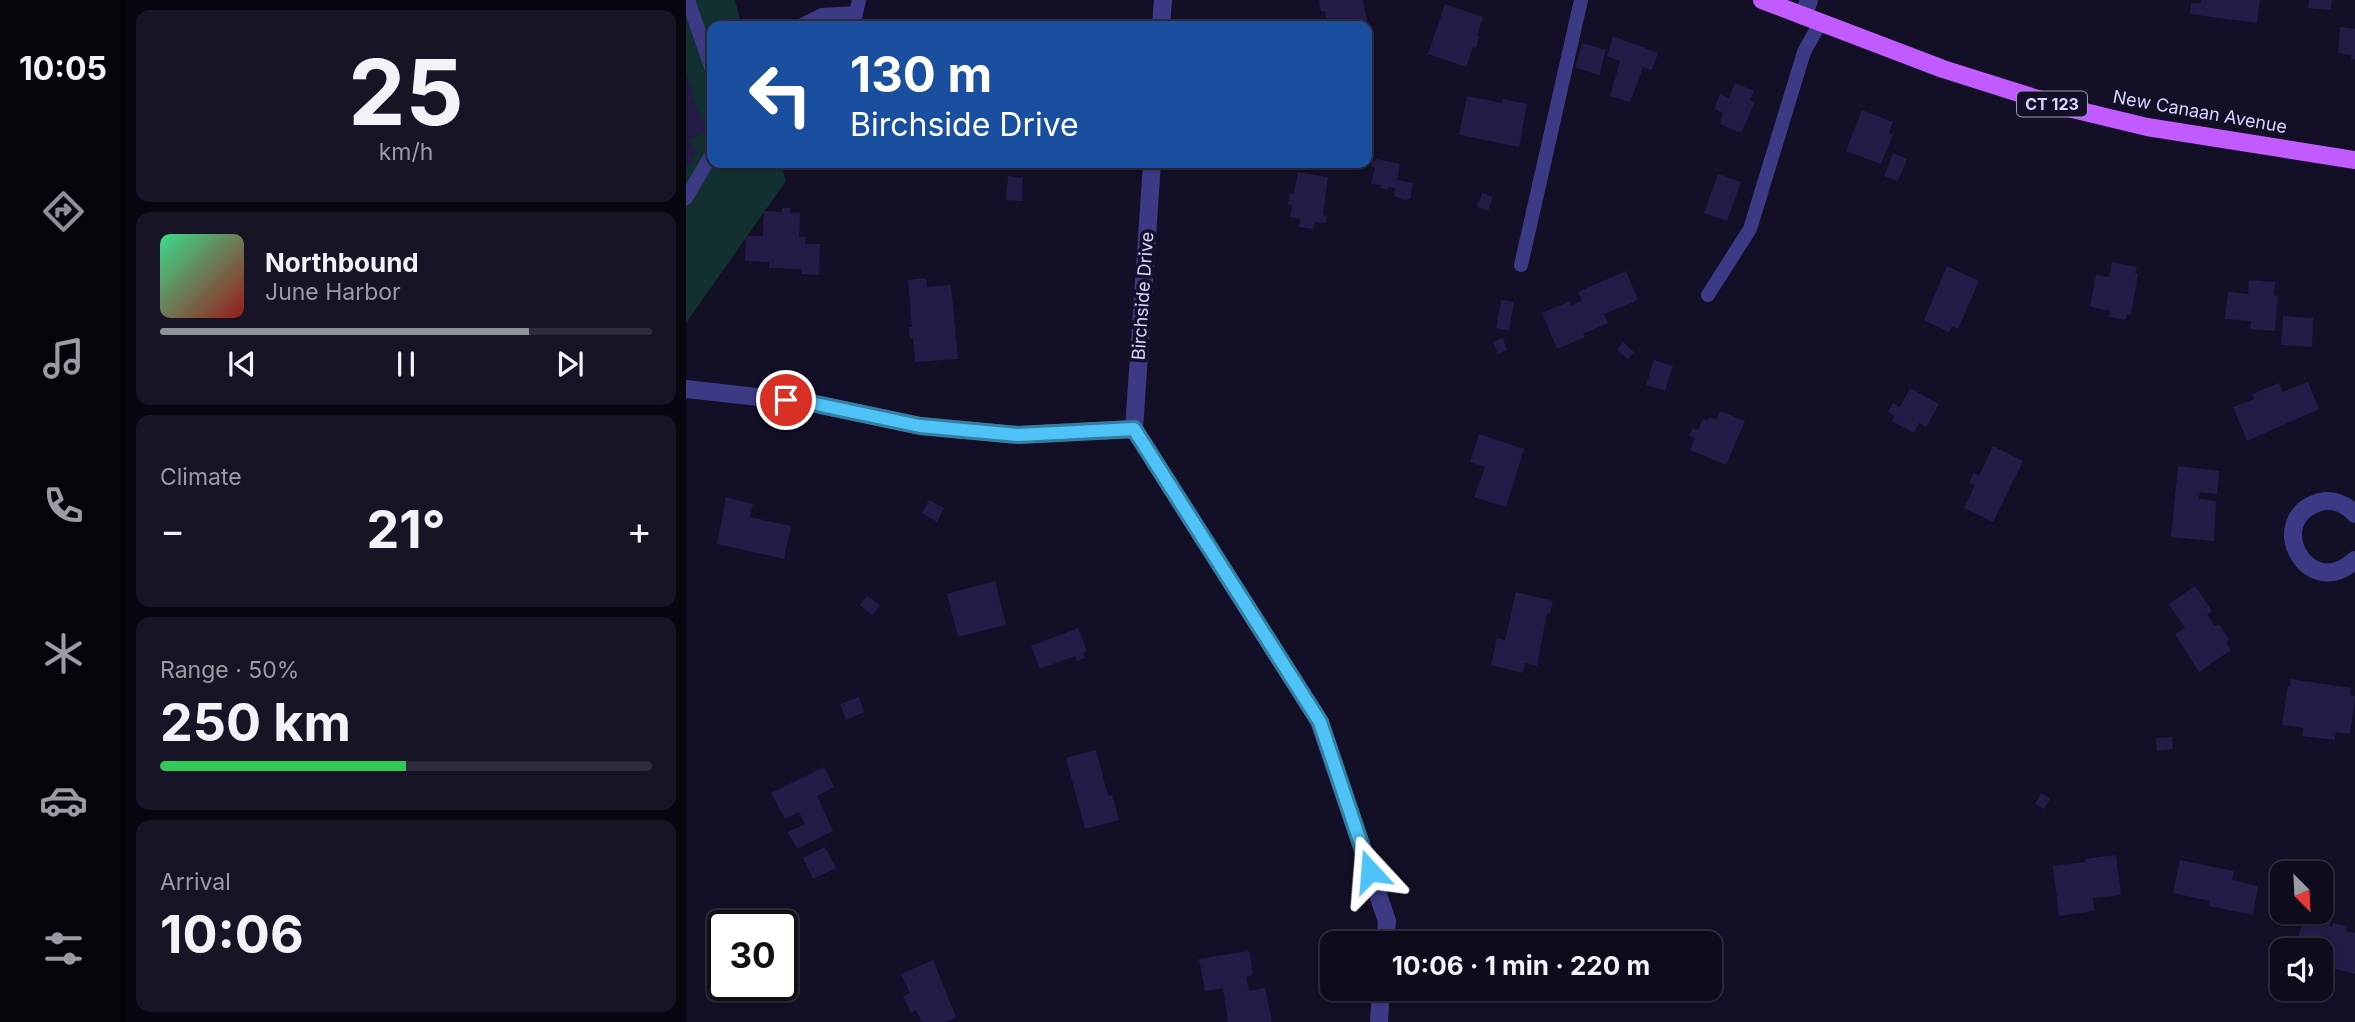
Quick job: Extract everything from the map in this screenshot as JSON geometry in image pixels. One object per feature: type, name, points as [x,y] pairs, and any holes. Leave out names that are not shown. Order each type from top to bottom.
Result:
[{"type":"main road","name":"New Canaan Avenue","points":[[1762,0],[1806,8],[1820,23],[1942,69],[2060,106],[2147,127],[2355,160]]},
{"type":"street","points":[[1161,21],[1163,0]]},
{"type":"street","name":"Birchside Drive","points":[[1134,429],[1152,168]]},
{"type":"street","points":[[686,389],[811,403],[920,426],[1018,435],[1134,429],[1320,722],[1387,921],[1386,931]]},
{"type":"street","points":[[2353,507],[2323,501],[2310,506],[2300,515],[2294,528],[2293,542],[2297,555],[2319,572],[2346,568],[2355,560]]},
{"type":"street","points":[[1379,1022],[1380,1001]]},
{"type":"lane","points":[[688,0],[707,55]]},
{"type":"lane","points":[[1521,265],[1581,0]]},
{"type":"lane","points":[[810,21],[822,15],[856,13]]},
{"type":"lane","points":[[1708,295],[1751,229],[1804,52],[1820,23]]},
{"type":"lane","points":[[686,198],[707,162]]},
{"type":"green space","points":[[686,0],[735,0],[741,21],[707,21],[707,168],[782,168],[786,181],[686,323]]},
{"type":"building","points":[[1319,0],[1363,0],[1367,21],[1326,21],[1325,11],[1321,12]]},
{"type":"building","points":[[2201,0],[2260,0],[2257,23],[2190,14],[2191,3],[2201,3]]},
{"type":"building","points":[[2309,0],[2332,0],[2331,10],[2308,8]]},
{"type":"building","points":[[1445,4],[1483,17],[1476,48],[1473,47],[1466,67],[1428,54]]},
{"type":"building","points":[[2340,27],[2355,29],[2355,60],[2351,59],[2351,55],[2338,53]]},
{"type":"building","points":[[1613,36],[1658,53],[1652,70],[1643,67],[1630,102],[1610,96],[1620,61],[1607,56]]},
{"type":"building","points":[[1582,43],[1606,50],[1599,75],[1575,68]]},
{"type":"building","points":[[686,73],[707,132],[687,140],[695,146],[698,153],[692,156],[695,162],[686,166]]},
{"type":"building","points":[[1735,83],[1754,91],[1750,100],[1755,102],[1741,133],[1720,124],[1723,113],[1714,109],[1720,94],[1729,98]]},
{"type":"building","points":[[1467,96],[1502,103],[1503,99],[1527,104],[1519,147],[1459,135]]},
{"type":"building","points":[[1862,110],[1893,122],[1889,133],[1893,135],[1881,164],[1846,151]]},
{"type":"building","points":[[1893,153],[1907,159],[1898,181],[1884,176]]},
{"type":"building","points":[[1372,160],[1400,164],[1397,180],[1413,183],[1410,199],[1394,196],[1395,188],[1388,187],[1388,190],[1380,188],[1381,185],[1371,184],[1375,168],[1372,167]]},
{"type":"building","points":[[1298,172],[1328,177],[1323,215],[1327,216],[1326,223],[1315,222],[1313,229],[1299,227],[1300,219],[1290,217],[1292,205],[1288,204],[1290,193],[1294,194]]},
{"type":"building","points":[[1718,174],[1741,182],[1727,221],[1704,213]]},
{"type":"building","points":[[1008,176],[1023,178],[1022,201],[1006,200]]},
{"type":"building","points":[[1482,193],[1493,197],[1488,211],[1477,207]]},
{"type":"building","points":[[782,208],[790,208],[790,213],[800,213],[799,237],[805,237],[805,244],[820,244],[819,275],[801,274],[802,269],[769,268],[769,262],[745,261],[746,236],[763,236],[764,211],[782,212]]},
{"type":"building","points":[[2112,262],[2137,267],[2131,315],[2127,314],[2125,320],[2109,317],[2110,311],[2090,307],[2096,275],[2109,277]]},
{"type":"building","points":[[1947,266],[1979,281],[1958,329],[1952,326],[1949,332],[1924,320]]},
{"type":"building","points":[[1626,271],[1638,300],[1604,314],[1608,323],[1557,349],[1542,313],[1570,301],[1571,305],[1582,301],[1578,292]]},
{"type":"building","points":[[926,278],[927,287],[951,285],[958,359],[915,362],[913,338],[910,339],[909,327],[912,327],[908,280]]},
{"type":"building","points":[[2249,280],[2275,282],[2274,295],[2278,296],[2275,331],[2250,329],[2251,321],[2225,319],[2228,292],[2248,294]]},
{"type":"building","points":[[1501,300],[1514,302],[1509,331],[1496,328]]},
{"type":"building","points":[[2283,316],[2313,318],[2312,347],[2281,345]]},
{"type":"building","points":[[1503,338],[1507,350],[1498,354],[1493,342]]},
{"type":"building","points":[[1623,342],[1634,352],[1628,359],[1617,350]]},
{"type":"building","points":[[1654,360],[1673,366],[1665,391],[1646,385]]},
{"type":"building","points":[[2308,382],[2319,409],[2247,441],[2233,407],[2254,399],[2252,394],[2279,383],[2282,392]]},
{"type":"building","points":[[1910,388],[1939,404],[1926,427],[1919,423],[1914,433],[1892,421],[1895,416],[1888,412],[1893,403],[1900,407]]},
{"type":"building","points":[[1720,411],[1745,421],[1726,465],[1690,450],[1695,438],[1689,435],[1693,428],[1698,430],[1703,419],[1708,421],[1710,417],[1716,420]]},
{"type":"building","points":[[1479,434],[1524,449],[1506,507],[1474,497],[1485,467],[1470,462]]},
{"type":"building","points":[[1993,446],[2023,461],[1993,522],[1964,508],[1975,485],[1969,483],[1974,473],[1979,476]]},
{"type":"building","points":[[2178,466],[2219,471],[2217,494],[2200,492],[2199,499],[2216,501],[2214,541],[2171,537]]},
{"type":"building","points":[[726,497],[753,504],[750,517],[791,526],[784,559],[717,544]]},
{"type":"building","points":[[929,500],[944,508],[937,522],[922,513]]},
{"type":"building","points":[[995,581],[1006,625],[958,637],[947,594]]},
{"type":"building","points":[[2195,586],[2212,611],[2207,615],[2215,626],[2219,624],[2229,639],[2226,642],[2231,650],[2199,672],[2175,634],[2185,628],[2169,604]]},
{"type":"building","points":[[1516,592],[1553,601],[1550,614],[1547,613],[1537,666],[1525,663],[1523,673],[1491,665],[1497,638],[1505,640]]},
{"type":"building","points":[[867,596],[880,605],[872,615],[860,605]]},
{"type":"building","points":[[1078,628],[1087,651],[1083,653],[1085,658],[1077,661],[1075,656],[1040,669],[1031,646]]},
{"type":"building","points":[[2291,679],[2351,688],[2350,695],[2355,698],[2350,734],[2336,732],[2335,740],[2302,736],[2303,728],[2282,725]]},
{"type":"building","points":[[859,697],[864,712],[846,720],[840,704]]},
{"type":"building","points":[[2172,737],[2173,749],[2157,751],[2156,738]]},
{"type":"building","points":[[1096,750],[1108,796],[1112,795],[1119,820],[1085,829],[1066,758]]},
{"type":"building","points":[[824,767],[834,787],[817,796],[833,831],[797,849],[788,832],[805,824],[799,812],[785,819],[771,793]]},
{"type":"building","points":[[2041,793],[2050,799],[2044,809],[2035,804]]},
{"type":"building","points":[[825,847],[836,868],[813,879],[803,858]]},
{"type":"building","points":[[2116,855],[2121,895],[2093,898],[2094,911],[2059,916],[2053,866]]},
{"type":"building","points":[[2180,860],[2234,871],[2232,880],[2258,886],[2253,915],[2209,906],[2210,901],[2173,893]]},
{"type":"building","points":[[2333,923],[2347,926],[2346,931],[2355,933],[2355,974],[2333,968],[2333,938],[2298,938],[2302,924],[2330,924],[2332,927]]},
{"type":"building","points":[[1249,951],[1253,975],[1246,977],[1249,991],[1265,988],[1272,1022],[1228,1022],[1223,988],[1205,991],[1199,959]]},
{"type":"building","points":[[933,960],[956,1017],[946,1022],[922,1022],[916,1010],[911,1013],[903,996],[910,993],[901,974]]},
{"type":"route","points":[[786,400],[920,426],[1018,435],[1134,429],[1320,722],[1370,871]]}]
